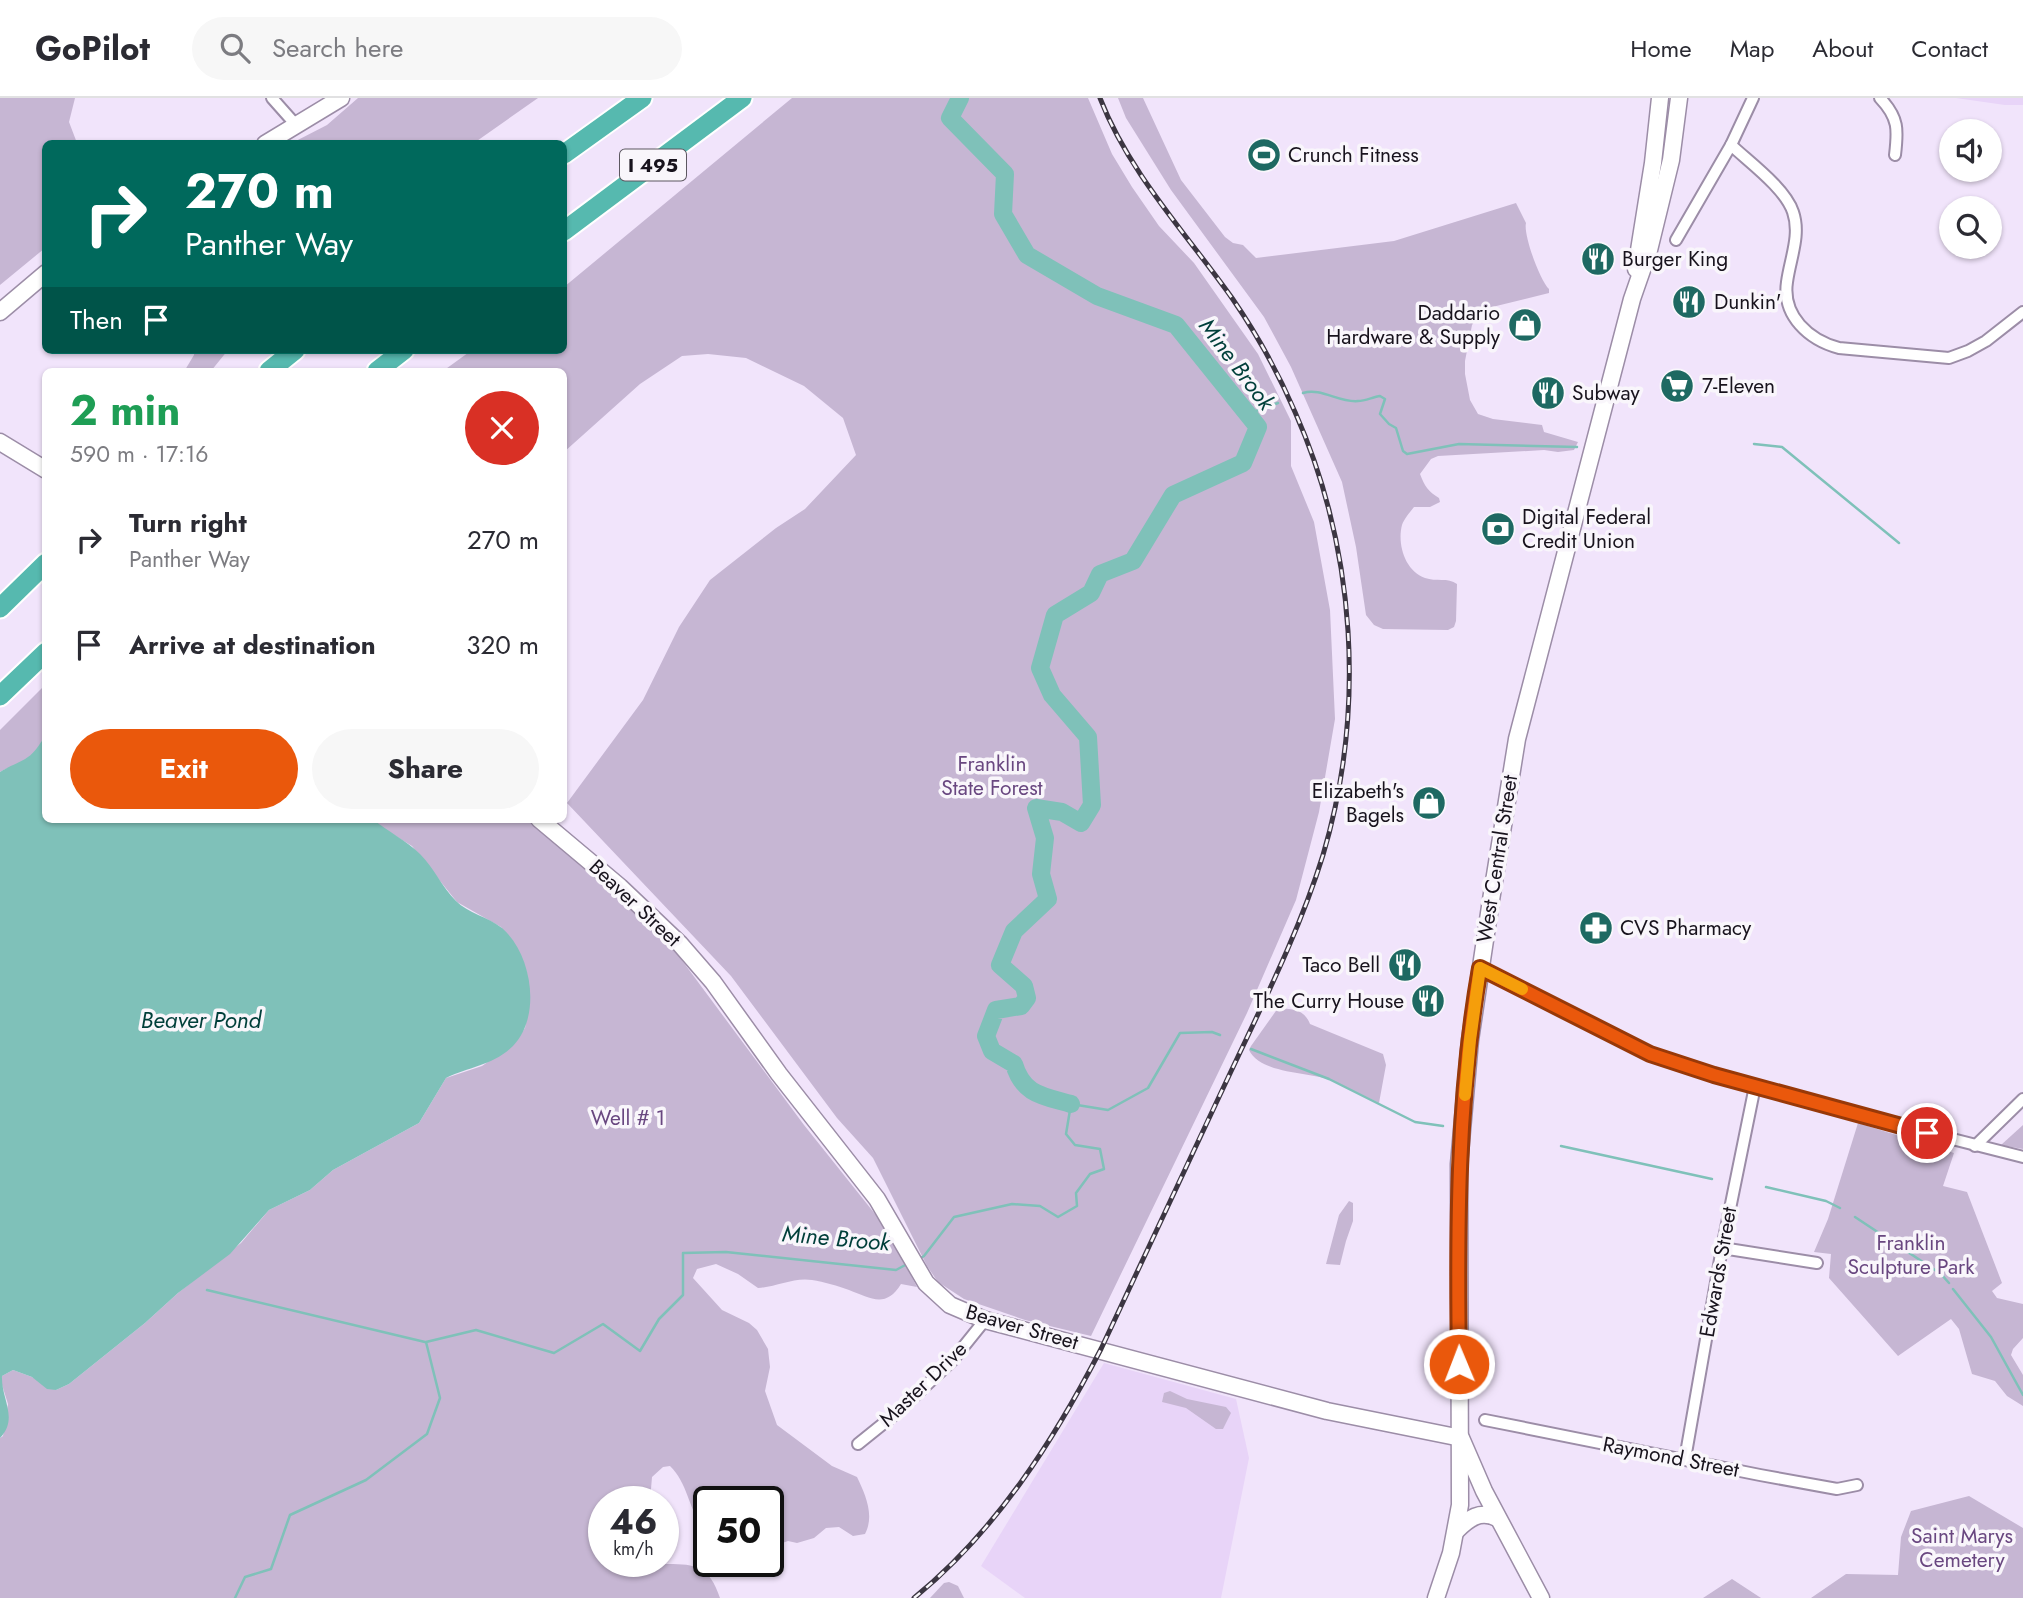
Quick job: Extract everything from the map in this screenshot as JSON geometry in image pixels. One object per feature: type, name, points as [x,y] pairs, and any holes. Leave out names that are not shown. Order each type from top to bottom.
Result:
[{"type":"highway","name":"I 495","points":[[567,152],[642,98]]},
{"type":"highway","name":"I 495","points":[[567,229],[742,98]]},
{"type":"highway","points":[[273,368],[290,354]]},
{"type":"highway","points":[[381,368],[399,354]]},
{"type":"highway","points":[[0,608],[42,567]]},
{"type":"highway","points":[[0,696],[42,656]]},
{"type":"main road","points":[[272,140],[341,98]]},
{"type":"main road","name":"West Central Street","points":[[1632,299],[1660,98]]},
{"type":"main road","name":"West Central Street","points":[[1436,1598],[1456,1531],[1461,1493],[1460,1164],[1470,1040],[1517,739],[1632,299],[1653,237],[1671,160],[1679,98]]},
{"type":"main road","points":[[0,312],[42,276]]},
{"type":"main road","points":[[0,442],[42,468]]},
{"type":"main road","name":"Beaver Street","points":[[544,823],[620,887],[700,967],[792,1092],[877,1199],[926,1283],[939,1297],[954,1307],[985,1320],[1327,1411],[1461,1438]]},
{"type":"main road","points":[[1461,1438],[1497,1518],[1541,1598]]},
{"type":"main road","points":[[1456,1531],[1475,1515],[1487,1514],[1497,1518]]},
{"type":"street","points":[[272,98],[296,125]]},
{"type":"street","points":[[1676,240],[1731,145],[1752,98]]},
{"type":"street","points":[[1880,98],[1893,115],[1898,130],[1895,155]]},
{"type":"street","points":[[1731,145],[1776,187],[1793,209],[1796,239],[1786,290],[1790,308],[1798,324],[1807,333],[1839,348],[1949,358],[1986,341],[2023,312]]},
{"type":"street","points":[[1480,968],[1637,1048],[1681,1064],[2023,1157]]},
{"type":"street","name":"Edwards Street","points":[[1685,1459],[1722,1248],[1755,1086]]},
{"type":"street","points":[[1975,1146],[2023,1100]]},
{"type":"street","points":[[1722,1248],[1816,1263]]},
{"type":"street","name":"Master Drive","points":[[858,1444],[899,1411],[952,1361],[985,1320]]},
{"type":"street","name":"Raymond Street","points":[[1485,1420],[1837,1489],[1857,1485]]},
{"type":"shaded area","points":[[1956,98],[2023,98],[2023,105],[2005,105]]},
{"type":"shaded area","points":[[1104,1363],[1236,1399],[1249,1458],[1221,1598],[1025,1598],[981,1566]]},
{"type":"green space","points":[[0,98],[75,98],[69,122],[76,140],[42,140],[42,250],[0,285]]},
{"type":"green space","points":[[358,98],[538,98],[478,140],[298,140],[327,125]]},
{"type":"green space","name":"Franklin State Forest","points":[[792,98],[1088,98],[1112,154],[1132,187],[1159,226],[1194,263],[1258,354],[1291,421],[1291,466],[1314,522],[1330,610],[1335,719],[1319,812],[1296,900],[1247,1013],[1091,1336],[1025,1320],[964,1299],[938,1282],[927,1266],[873,1158],[837,1118],[731,976],[567,803],[643,700],[679,627],[710,580],[776,528],[805,509],[856,455],[843,418],[804,386],[746,358],[708,354],[682,356],[640,384],[567,449],[567,368],[447,368],[466,354],[567,354],[567,285]]},
{"type":"green space","points":[[1118,98],[1143,98],[1181,180],[1225,237],[1233,243],[1243,245],[1256,258],[1394,241],[1516,203],[1526,223],[1533,257],[1549,293],[1484,309],[1472,325],[1465,361],[1470,400],[1478,414],[1493,419],[1542,425],[1544,432],[1578,442],[1574,450],[1558,452],[1544,450],[1438,456],[1431,459],[1420,474],[1427,488],[1440,502],[1430,507],[1414,507],[1402,525],[1402,548],[1408,563],[1418,574],[1425,578],[1457,584],[1454,627],[1448,630],[1383,629],[1374,625],[1366,615],[1356,547],[1342,482],[1291,367],[1264,317],[1171,190],[1126,118]]},
{"type":"green space","points":[[225,354],[213,368],[186,368],[194,355]]},
{"type":"green space","points":[[42,688],[40,745],[25,761],[0,772],[0,730]]},
{"type":"green space","name":"Well # 1","points":[[377,823],[533,823],[640,914],[678,955],[804,1125],[887,1229],[917,1287],[901,1284],[890,1297],[883,1299],[871,1298],[812,1280],[758,1288],[738,1274],[716,1264],[697,1269],[693,1278],[722,1310],[749,1323],[757,1330],[768,1349],[770,1367],[765,1391],[777,1425],[832,1466],[857,1477],[869,1512],[865,1534],[853,1536],[839,1527],[826,1528],[814,1538],[797,1543],[784,1542],[784,1486],[693,1486],[693,1508],[682,1482],[670,1466],[663,1467],[652,1477],[651,1486],[588,1486],[588,1577],[679,1577],[679,1564],[688,1565],[693,1566],[693,1577],[710,1577],[720,1598],[0,1598],[0,1438],[3,1436],[8,1404],[2,1376],[13,1370],[56,1390],[69,1384],[241,1243],[269,1210],[310,1190],[333,1170],[419,1123],[446,1078],[482,1066],[514,1044],[525,1028],[528,1010],[527,972],[501,927],[457,902],[412,846]]},
{"type":"green space","points":[[1278,1008],[1297,1011],[1305,1015],[1310,1024],[1383,1054],[1386,1065],[1379,1103],[1334,1081],[1288,1072],[1255,1058],[1249,1050]]},
{"type":"green space","name":"Franklin Sculpture Park","points":[[1858,1123],[1954,1153],[1943,1186],[1967,1192],[2002,1283],[1992,1291],[1997,1298],[2023,1304],[2023,1338],[2011,1355],[2023,1375],[2023,1406],[2007,1396],[1995,1381],[1972,1374],[1959,1329],[1951,1319],[1898,1356],[1829,1278],[1831,1254],[1814,1252],[1828,1219]]},
{"type":"green space","points":[[2023,1125],[2023,1149],[2001,1145]]},
{"type":"green space","points":[[1349,1201],[1353,1203],[1353,1221],[1340,1265],[1326,1264],[1339,1215]]},
{"type":"green space","points":[[1170,1391],[1187,1399],[1226,1407],[1231,1413],[1223,1429],[1216,1429],[1186,1408],[1162,1402],[1164,1393]]},
{"type":"green space","name":"Saint Marys Cemetery","points":[[1969,1496],[2023,1528],[2023,1598],[1811,1598],[1846,1574],[1898,1575],[1901,1537],[1911,1511]]},
{"type":"green space","points":[[1732,1579],[1761,1598],[1703,1598]]},
{"type":"green space","points":[[944,1583],[958,1586],[964,1598],[930,1598]]},
{"type":"water","name":"Beaver Pond","points":[[42,740],[42,823],[378,823],[420,854],[456,901],[502,928],[512,939],[526,969],[530,1002],[528,1019],[522,1033],[506,1052],[490,1062],[446,1078],[419,1123],[333,1170],[310,1190],[269,1210],[230,1254],[178,1293],[69,1384],[56,1390],[47,1389],[32,1377],[13,1370],[2,1376],[9,1416],[6,1431],[0,1438],[0,772],[26,759]]},
{"type":"waterway","name":"Mine Brook","points":[[960,98],[950,118],[1005,174],[1003,214],[1027,255],[1097,296],[1176,325],[1258,427],[1243,463],[1173,495],[1133,561],[1100,574],[1091,593],[1055,615],[1040,668],[1052,695],[1088,737],[1092,805],[1081,823],[1062,812],[1036,808],[1045,838],[1041,874],[1048,899],[1014,931],[1000,965],[1024,986],[1027,998],[1021,1006],[996,1010],[986,1036],[992,1051],[1014,1064],[1023,1082],[1035,1093],[1071,1104]]},
{"type":"waterway","points":[[1303,393],[1317,392],[1351,401],[1380,396],[1385,399],[1380,414],[1396,428],[1403,451],[1407,454],[1459,444],[1577,447]]},
{"type":"waterway","points":[[1248,414],[1278,403]]},
{"type":"waterway","points":[[1754,444],[1782,447],[1899,543]]},
{"type":"waterway","name":"Mine Brook","points":[[919,1259],[954,1217],[1012,1204],[1040,1206],[1058,1217],[1077,1206],[1076,1193],[1090,1174],[1104,1169],[1100,1149],[1075,1145],[1066,1134],[1071,1104],[1108,1110],[1148,1088],[1180,1033],[1212,1032],[1220,1035]]},
{"type":"waterway","points":[[1251,1049],[1329,1079],[1415,1122],[1443,1126]]},
{"type":"waterway","points":[[1561,1146],[1712,1179]]},
{"type":"waterway","points":[[1766,1187],[1826,1201],[1840,1208]]},
{"type":"waterway","points":[[1855,1217],[1941,1274],[1949,1283]]},
{"type":"waterway","name":"Mine Brook","points":[[235,1598],[245,1577],[271,1569],[290,1515],[366,1480],[427,1434],[440,1398],[426,1342],[476,1330],[554,1353],[603,1324],[640,1351],[659,1319],[683,1295],[683,1253],[726,1252],[896,1270],[909,1263]]},
{"type":"waterway","points":[[1953,1289],[1991,1337],[2023,1395]]},
{"type":"waterway","points":[[207,1290],[425,1342]]},
{"type":"railway","points":[[914,1598],[944,1572],[997,1514],[1063,1418],[1101,1349],[1266,998],[1303,913],[1323,855],[1337,800],[1345,744],[1349,687],[1348,631],[1342,575],[1331,519],[1295,412],[1258,339],[1232,298],[1142,177],[1126,152],[1100,98]]},
{"type":"slow traffic","points":[[1465,1095],[1480,968],[1522,989]]},
{"type":"place","name":"Crunch Fitness","points":[[1264,155]]},
{"type":"place","name":"Burger King","points":[[1598,259]]},
{"type":"place","name":"Dunkin'","points":[[1689,302]]},
{"type":"place","name":"Daddario Hardware & Supply","points":[[1525,325]]},
{"type":"place","name":"7-Eleven","points":[[1677,386]]},
{"type":"place","name":"Subway","points":[[1548,393]]},
{"type":"place","name":"Digital Federal Credit Union","points":[[1498,529]]},
{"type":"place","name":"Elizabeth's Bagels","points":[[1429,803]]},
{"type":"place","name":"CVS Pharmacy","points":[[1596,928]]},
{"type":"place","name":"Taco Bell","points":[[1405,965]]},
{"type":"place","name":"The Curry House","points":[[1428,1001]]},
{"type":"route","points":[[1459,1364],[1460,1164],[1470,1040],[1480,968],[1650,1054],[1714,1075],[1927,1133]]}]
